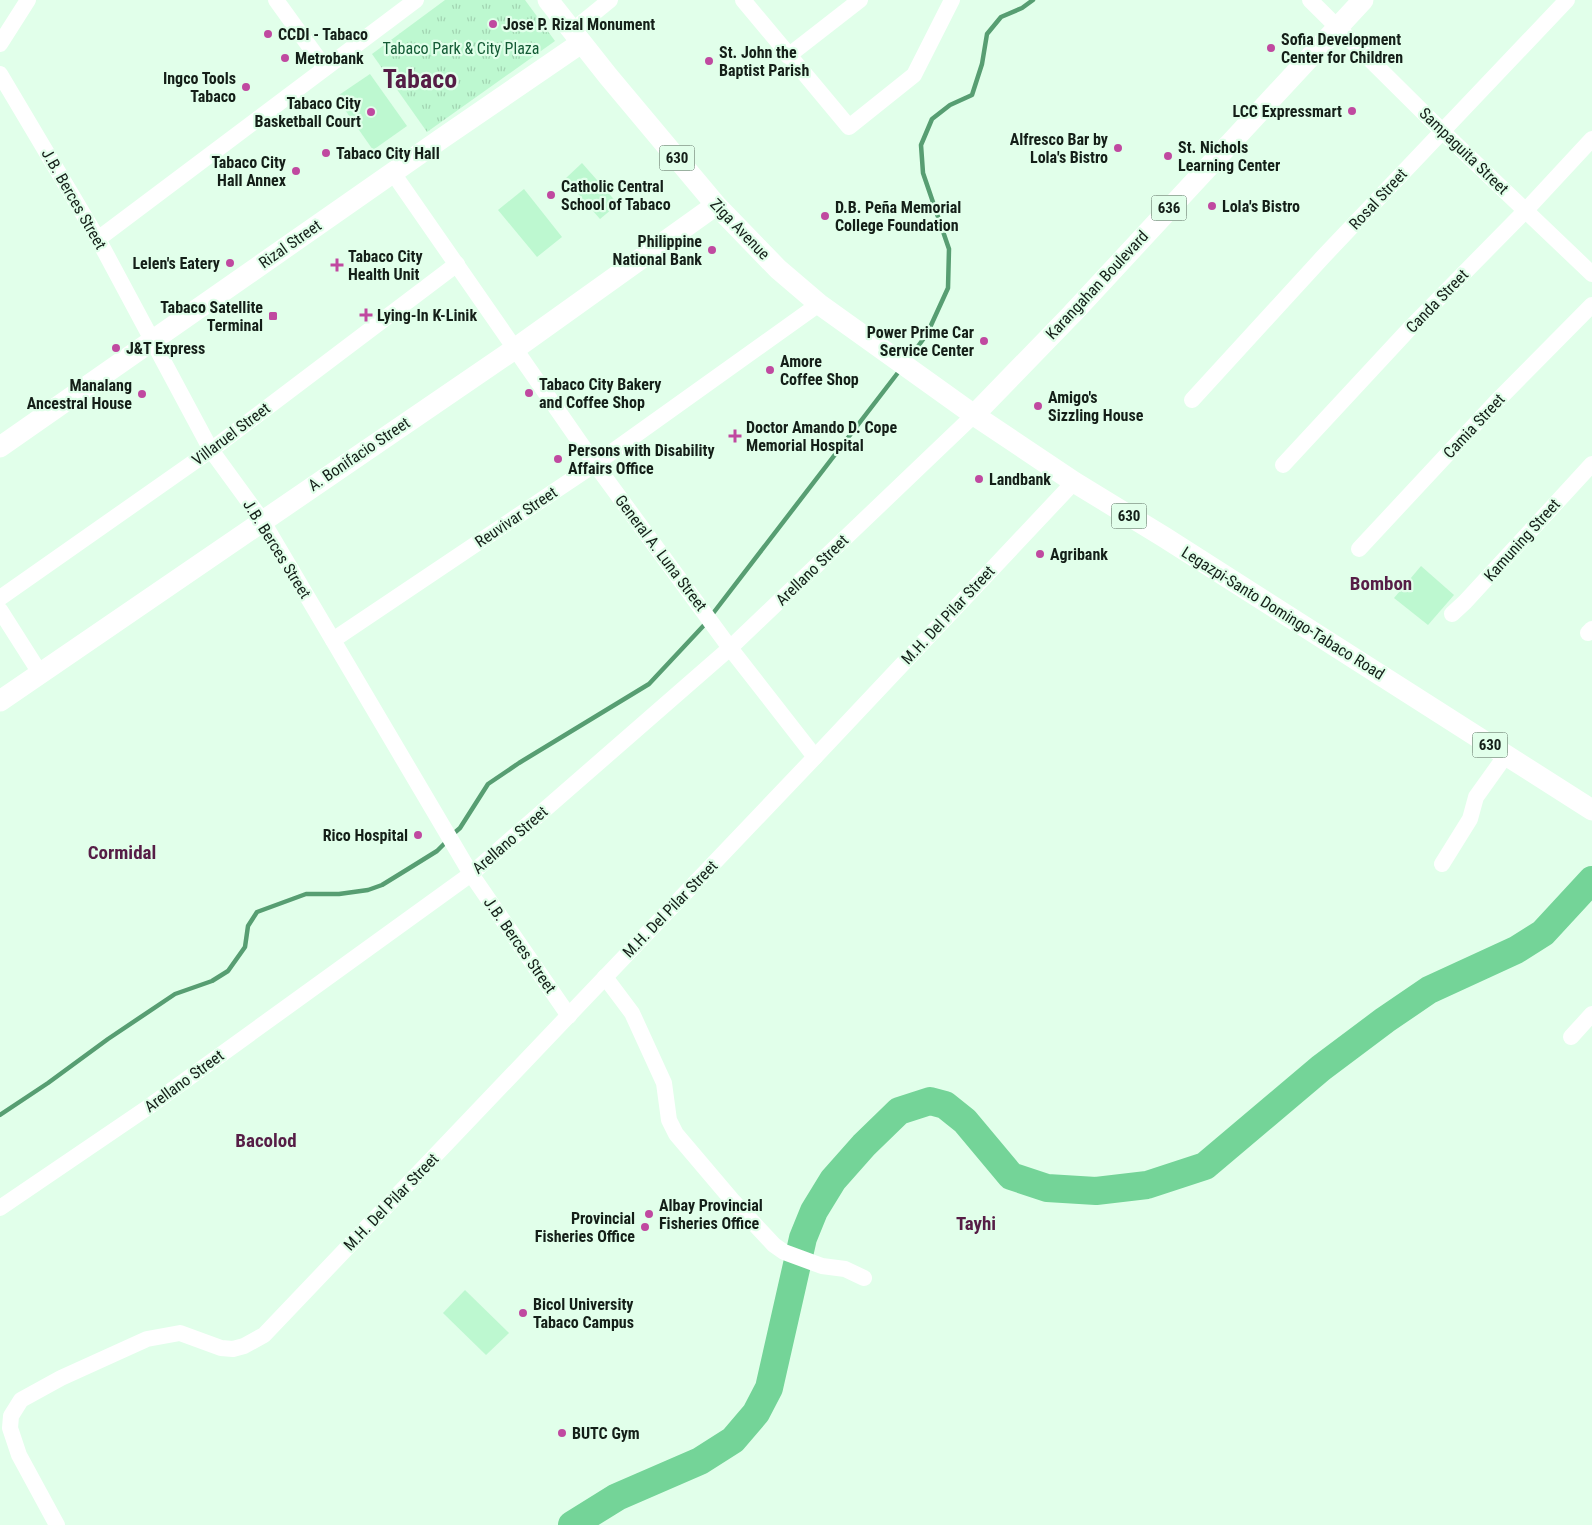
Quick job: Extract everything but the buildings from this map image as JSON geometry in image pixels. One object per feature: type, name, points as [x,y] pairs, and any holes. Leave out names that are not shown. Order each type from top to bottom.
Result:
[{"type":"main road","name":"Ziga Avenue","points":[[548,0],[716,204],[778,269],[819,304],[974,415]]},
{"type":"main road","name":"Karangahan Boulevard","points":[[974,415],[1072,314],[1363,0]]},
{"type":"main road","name":"Rizal Street","points":[[0,447],[393,172],[577,37]]},
{"type":"main road","name":"A. Bonifacio Street","points":[[0,701],[516,348],[716,204]]},
{"type":"main road","name":"Legazpi-Santo Domingo-Tabaco Road","points":[[974,415],[1074,482],[1172,542],[1592,810]]},
{"type":"street","points":[[0,44],[28,0]]},
{"type":"street","points":[[276,0],[325,68]]},
{"type":"street","points":[[98,239],[416,0]]},
{"type":"street","points":[[577,37],[610,0]]},
{"type":"street","points":[[743,0],[849,127],[914,75],[952,0]]},
{"type":"street","name":"Sampaguita Street","points":[[1310,0],[1442,131],[1592,274]]},
{"type":"street","name":"Rosal Street","points":[[1192,400],[1315,265],[1566,0]]},
{"type":"street","points":[[788,56],[855,1]]},
{"type":"street","name":"J.B. Berces Street","points":[[0,74],[98,239],[211,450],[262,520],[471,874],[568,1016]]},
{"type":"street","name":"Canda Street","points":[[1283,465],[1412,326],[1526,210],[1592,139]]},
{"type":"street","name":"General A. Luna Street","points":[[393,172],[595,464],[730,648],[815,757]]},
{"type":"street","name":"Villaruel Street","points":[[0,598],[211,450],[457,264]]},
{"type":"street","name":"Reuvivar Street","points":[[333,640],[595,464],[819,304]]},
{"type":"street","name":"Camia Street","points":[[1359,549],[1495,403],[1592,305]]},
{"type":"street","name":"Arellano Street","points":[[0,1208],[147,1108],[471,874],[730,648],[974,415]]},
{"type":"street","name":"Kamuning Street","points":[[1452,614],[1466,602],[1592,464]]},
{"type":"street","name":"M.H. Del Pilar Street","points":[[57,1525],[19,1455],[10,1428],[11,1416],[21,1400],[61,1378],[147,1339],[180,1333],[221,1348],[234,1349],[244,1346],[264,1335],[815,757],[1074,482]]},
{"type":"street","points":[[0,610],[40,673]]},
{"type":"street","points":[[1442,864],[1470,819],[1476,797],[1506,755]]},
{"type":"street","points":[[605,977],[632,1013],[664,1083],[669,1120],[676,1134],[732,1200],[774,1245],[784,1252],[822,1266],[845,1269],[864,1278]]},
{"type":"street","points":[[1571,1037],[1592,1014]]},
{"type":"green space","name":"Tabaco Park & City Plaza","points":[[445,0],[525,0],[555,41],[427,132],[372,54]]},
{"type":"green space","name":"Tabaco City Basketball Court","points":[[370,74],[407,126],[373,150],[336,97]]},
{"type":"green space","points":[[582,163],[618,204],[600,219],[565,179]]},
{"type":"green space","points":[[524,189],[562,237],[537,257],[498,210]]},
{"type":"green space","points":[[1421,566],[1454,595],[1428,625],[1394,598]]},
{"type":"green space","points":[[465,1290],[509,1333],[486,1355],[443,1313]]},
{"type":"waterway","points":[[908,360],[927,334],[948,288],[949,249],[923,173],[921,145],[932,119],[950,105],[972,95],[982,64],[987,34],[1001,17],[1022,8],[1033,0]]},
{"type":"waterway","points":[[711,616],[900,370]]},
{"type":"waterway","points":[[452,835],[460,828],[488,784],[649,684],[707,622]]},
{"type":"waterway","points":[[0,1115],[175,994],[212,981],[228,971],[245,947],[248,926],[257,912],[306,894],[339,894],[368,890],[382,885],[437,851],[447,841]]},
{"type":"waterway","points":[[572,1525],[617,1497],[700,1461],[733,1440],[756,1413],[769,1388],[803,1238],[814,1211],[833,1180],[864,1145],[899,1111],[930,1101],[945,1105],[965,1121],[1011,1176],[1047,1188],[1096,1191],[1147,1185],[1205,1166],[1321,1068],[1385,1020],[1429,990],[1516,950],[1543,933],[1592,880]]},
{"type":"place","name":"Jose P. Rizal Monument","points":[[493,24]]},
{"type":"place","name":"CCDI - Tabaco","points":[[268,34]]},
{"type":"place","name":"Sofia Development Center for Children","points":[[1271,48]]},
{"type":"place","name":"Metrobank","points":[[285,58]]},
{"type":"place","name":"St. John the Baptist Parish","points":[[709,61]]},
{"type":"place","name":"Ingco Tools Tabaco","points":[[246,87]]},
{"type":"place","name":"LCC Expressmart","points":[[1352,111]]},
{"type":"place","name":"Tabaco City Basketball Court","points":[[371,112]]},
{"type":"place","name":"Alfresco Bar by Lola's Bistro","points":[[1118,148]]},
{"type":"place","name":"Tabaco City Hall","points":[[326,153]]},
{"type":"place","name":"St. Nichols Learning Center","points":[[1168,156]]},
{"type":"place","name":"Tabaco City Hall Annex","points":[[296,171]]},
{"type":"place","name":"Catholic Central School of Tabaco","points":[[551,195]]},
{"type":"place","name":"Lola's Bistro","points":[[1212,206]]},
{"type":"place","name":"D.B. Peña Memorial College Foundation","points":[[825,216]]},
{"type":"place","name":"Philippine National Bank","points":[[712,250]]},
{"type":"place","name":"Lelen's Eatery","points":[[230,263]]},
{"type":"place","name":"Tabaco City Health Unit","points":[[337,265]]},
{"type":"place","name":"Lying-In K-Linik","points":[[366,315]]},
{"type":"place","name":"Tabaco Satellite Terminal","points":[[273,316]]},
{"type":"place","name":"Power Prime Car Service Center","points":[[984,341]]},
{"type":"place","name":"J&T Express","points":[[116,348]]},
{"type":"place","name":"Amore Coffee Shop","points":[[770,370]]},
{"type":"place","name":"Tabaco City Bakery and Coffee Shop","points":[[529,393]]},
{"type":"place","name":"Manalang Ancestral House","points":[[142,394]]},
{"type":"place","name":"Amigo's Sizzling House","points":[[1038,406]]},
{"type":"place","name":"Doctor Amando D. Cope Memorial Hospital","points":[[735,436]]},
{"type":"place","name":"Persons with Disability Affairs Office","points":[[558,459]]},
{"type":"place","name":"Landbank","points":[[979,479]]},
{"type":"place","name":"Agribank","points":[[1040,554]]},
{"type":"place","name":"Rico Hospital","points":[[418,835]]},
{"type":"place","name":"Albay Provincial Fisheries Office","points":[[649,1214]]},
{"type":"place","name":"Provincial Fisheries Office","points":[[645,1227]]},
{"type":"place","name":"Bicol University Tabaco Campus","points":[[523,1313]]},
{"type":"place","name":"BUTC Gym","points":[[562,1433]]},
{"type":"district","name":"Tabaco","points":[[420,79]]},
{"type":"district","name":"Bombon","points":[[1381,583]]},
{"type":"district","name":"Cormidal","points":[[122,852]]},
{"type":"district","name":"Bacolod","points":[[266,1140]]},
{"type":"district","name":"Tayhi","points":[[976,1223]]}]
